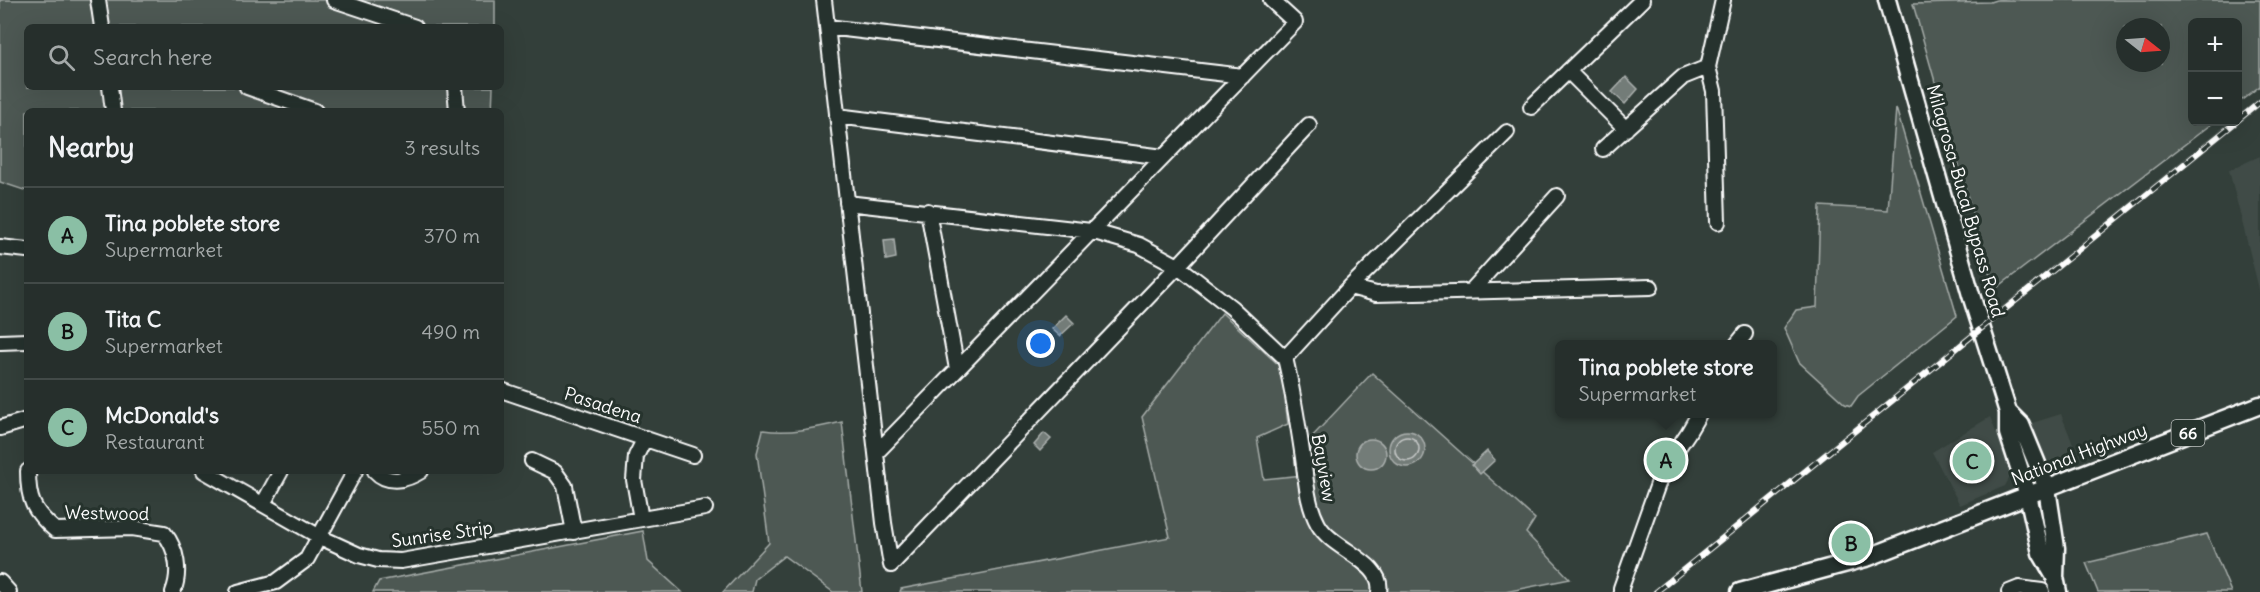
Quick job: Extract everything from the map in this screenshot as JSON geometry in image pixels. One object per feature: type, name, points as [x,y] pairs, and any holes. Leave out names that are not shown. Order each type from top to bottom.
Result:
[{"type":"main road","name":"Milagrosa-Bucal Bypass Road","points":[[1887,0],[1971,295],[2008,412],[2008,433],[2028,495],[2041,553],[2056,585]]},
{"type":"main road","name":"National Highway","points":[[1740,592],[1869,557],[2260,405]]},
{"type":"main road","name":"Milagrosa-Bucal Bypass Road","points":[[2008,412],[2021,425],[2047,488],[2056,549],[2056,585]]},
{"type":"street","points":[[98,0],[102,24]]},
{"type":"street","points":[[334,0],[406,24]]},
{"type":"street","points":[[824,0],[891,565],[1178,266],[1309,125]]},
{"type":"street","points":[[876,453],[1295,22],[1271,0]]},
{"type":"street","points":[[1531,107],[1642,0]]},
{"type":"street","points":[[1718,222],[1714,92],[1708,67],[1723,0]]},
{"type":"street","points":[[827,27],[1243,76]]},
{"type":"street","points":[[1603,149],[1683,77],[1708,67]]},
{"type":"street","points":[[1568,71],[1626,129]]},
{"type":"street","points":[[110,90],[113,108]]},
{"type":"street","points":[[256,90],[306,108]]},
{"type":"street","points":[[455,90],[458,108]]},
{"type":"street","points":[[837,116],[1164,157]]},
{"type":"street","points":[[847,203],[1091,231],[1139,245],[1178,266],[1232,308],[1285,358],[1350,288],[1507,132]]},
{"type":"street","points":[[1470,292],[1557,196]]},
{"type":"street","points":[[928,211],[957,369]]},
{"type":"street","points":[[0,247],[24,249]]},
{"type":"street","points":[[1350,288],[1376,294],[1651,287]]},
{"type":"street","points":[[0,342],[24,341]]},
{"type":"street","name":"Bayview","points":[[1285,358],[1296,412],[1309,502],[1317,521],[1330,540],[1356,556],[1377,574],[1379,592]]},
{"type":"street","name":"Pasadena","points":[[504,391],[693,454]]},
{"type":"street","points":[[1621,592],[1663,470],[1697,418]]},
{"type":"street","points":[[0,428],[24,421]]},
{"type":"street","points":[[641,519],[634,480],[636,456],[645,438]]},
{"type":"street","points":[[532,461],[555,472],[565,486],[574,532]]},
{"type":"street","name":"Westwood","points":[[28,474],[28,493],[38,515],[55,530],[132,528],[164,533],[173,545],[177,563],[173,592]]},
{"type":"street","name":"Sunrise Strip","points":[[209,474],[320,537],[358,555],[378,561],[401,561],[705,508]]},
{"type":"street","points":[[263,504],[279,474]]},
{"type":"street","points":[[238,592],[276,582],[308,559],[353,474]]},
{"type":"street","points":[[377,474],[392,480],[409,479],[416,474]]},
{"type":"street","points":[[0,582],[9,592]]},
{"type":"street","points":[[2009,592],[2019,588],[2042,591]]},
{"type":"shaded area","points":[[0,0],[495,0],[495,24],[24,24],[24,90],[493,90],[492,108],[24,108],[24,190],[0,182]]},
{"type":"shaded area","points":[[1996,0],[2260,0],[2260,86],[2242,100],[2242,18],[2188,18],[2188,126],[2209,126],[1994,290],[1913,4]]},
{"type":"shaded area","points":[[2260,97],[2260,107],[2242,122],[2242,112]]},
{"type":"shaded area","points":[[1896,108],[1957,316],[1858,396],[1851,406],[1845,404],[1799,362],[1784,328],[1796,310],[1817,307],[1820,206],[1888,210]]},
{"type":"shaded area","points":[[2224,126],[2237,126],[1662,592],[1650,592]]},
{"type":"shaded area","points":[[2260,156],[2260,293],[2229,170]]},
{"type":"shaded area","points":[[1222,313],[1281,367],[1288,424],[1257,438],[1264,479],[1313,474],[1310,439],[1372,373],[1535,519],[1526,533],[1570,579],[1505,592],[900,592],[901,589],[1170,537],[1142,417]]},
{"type":"shaded area","points":[[2061,414],[2078,457],[2058,463],[2049,461],[2041,455],[2029,424]]},
{"type":"shaded area","points":[[1990,417],[2011,469],[2010,477],[2005,486],[1960,505],[1932,452]]},
{"type":"shaded area","points":[[842,422],[862,592],[833,592],[784,556],[755,579],[752,592],[723,592],[769,543],[757,453],[763,430],[793,431]]},
{"type":"shaded area","points":[[643,531],[648,561],[682,592],[373,592],[379,581]]},
{"type":"shaded area","points":[[2207,534],[2231,592],[2098,592],[2086,563]]},
{"type":"water","points":[[1626,77],[1638,89],[1625,104],[1612,92]]},
{"type":"water","points":[[894,239],[896,258],[886,260],[884,240]]},
{"type":"water","points":[[1066,315],[1074,323],[1060,336],[1052,329]]},
{"type":"water","points":[[1407,431],[1419,437],[1425,449],[1419,461],[1407,467],[1395,461],[1389,449],[1395,437]]},
{"type":"water","points":[[1044,433],[1051,439],[1040,451],[1034,445]]},
{"type":"water","points":[[1371,439],[1382,443],[1386,454],[1382,465],[1371,469],[1360,465],[1356,454],[1360,443]]},
{"type":"water","points":[[1487,451],[1495,460],[1480,474],[1472,465]]},
{"type":"railway","points":[[2242,117],[2260,102]]},
{"type":"railway","points":[[1656,592],[2231,126]]},
{"type":"place","name":"Tina poblete store","points":[[1666,460]]},
{"type":"place","name":"McDonald's","points":[[1972,461]]},
{"type":"place","name":"Tita C","points":[[1851,543]]}]
